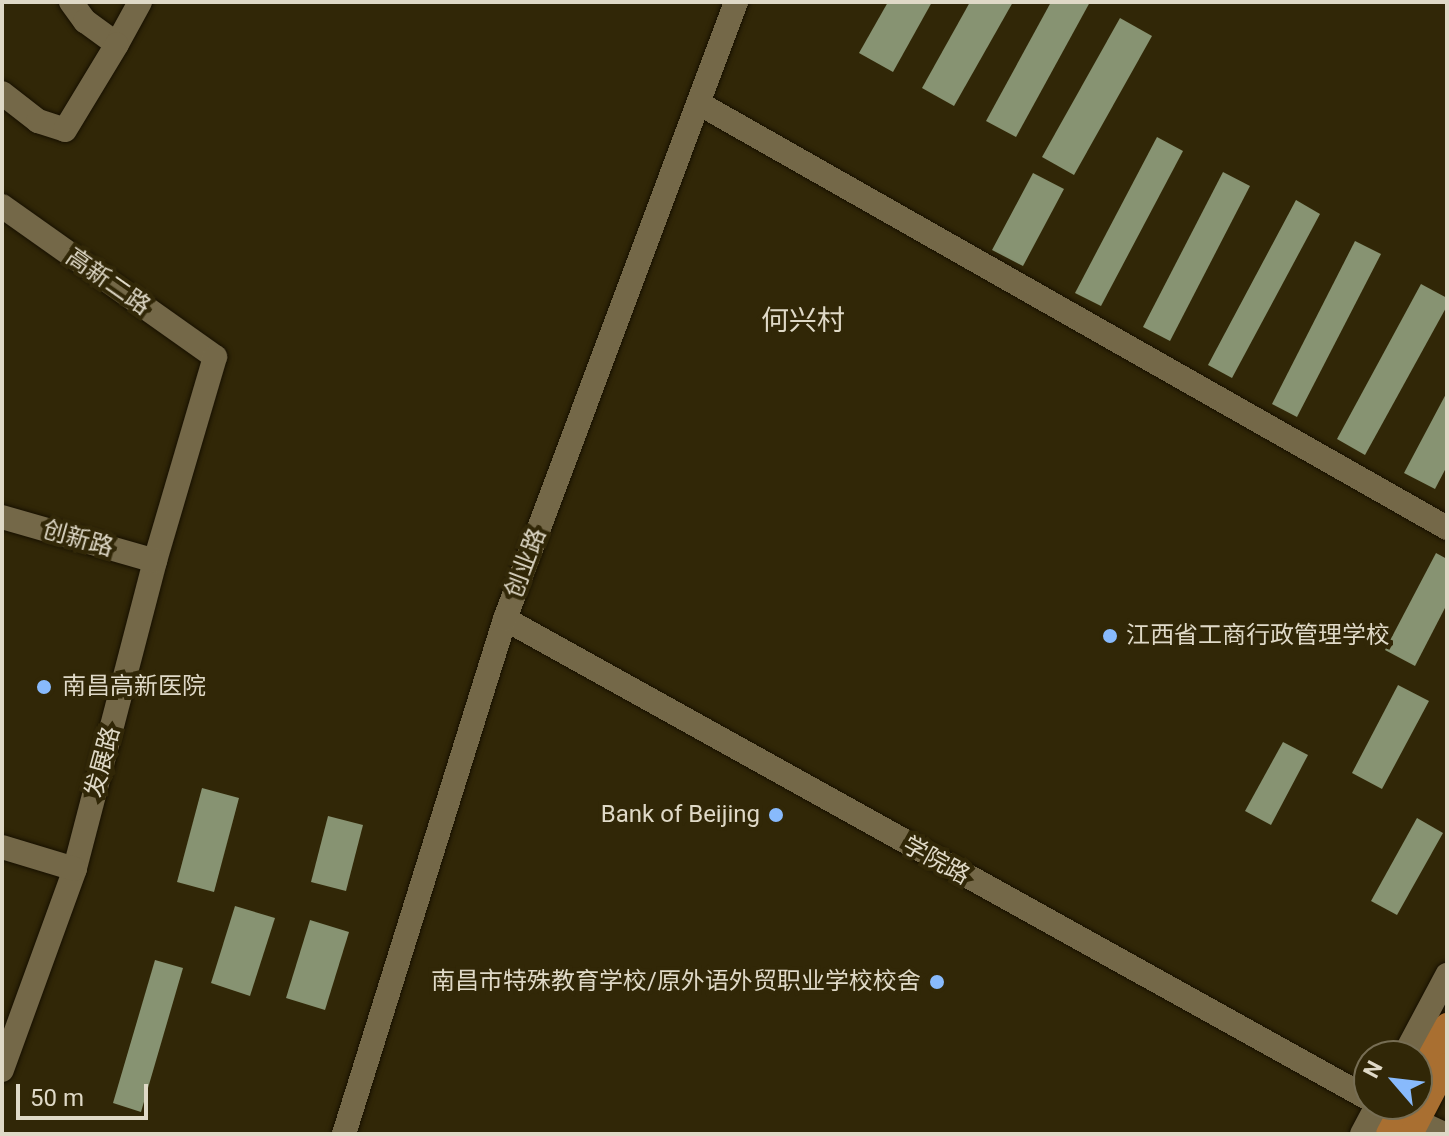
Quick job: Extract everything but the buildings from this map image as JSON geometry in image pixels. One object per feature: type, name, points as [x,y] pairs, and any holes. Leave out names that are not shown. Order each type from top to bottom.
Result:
[{"type":"main road","points":[[1433,1051],[1447,1025]]},
{"type":"main road","points":[[1413,1121],[1447,1065]]},
{"type":"street","points":[[71,2],[85,21],[117,44]]},
{"type":"street","points":[[2,93],[38,121],[65,130],[140,2]]},
{"type":"street","name":"创业路","points":[[344,1134],[505,619],[736,2]]},
{"type":"street","points":[[700,104],[1447,528]]},
{"type":"street","name":"高新二路","points":[[2,206],[215,357]]},
{"type":"street","name":"发展路","points":[[2,1070],[75,869],[155,561],[215,357]]},
{"type":"street","name":"创新路","points":[[2,517],[155,561]]},
{"type":"street","name":"学院路","points":[[505,619],[1353,1092]]},
{"type":"street","points":[[2,847],[75,869]]},
{"type":"street","points":[[1412,1040],[1447,975]]},
{"type":"street","points":[[1362,1134],[1413,1121]]},
{"type":"place","name":"江西省工商行政管理学校","points":[[1110,636]]},
{"type":"place","name":"南昌高新医院","points":[[44,687]]},
{"type":"place","name":"Bank of Beijing","points":[[776,815]]},
{"type":"place","name":"南昌市特殊教育学校/原外语外贸职业学校校舍","points":[[937,982]]},
{"type":"district","name":"何兴村","points":[[803,321]]}]
